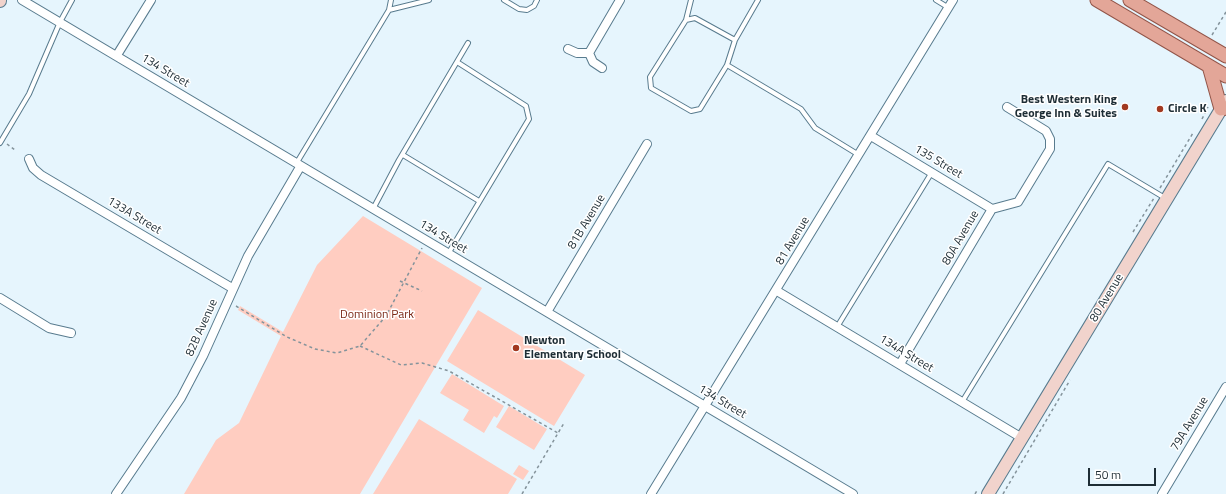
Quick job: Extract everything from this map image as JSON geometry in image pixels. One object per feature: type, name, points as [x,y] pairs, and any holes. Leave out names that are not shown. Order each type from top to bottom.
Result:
[{"type":"main road","points":[[1098,0],[1226,76]]},
{"type":"main road","points":[[1130,0],[1226,56]]},
{"type":"main road","points":[[1209,66],[1224,106]]},
{"type":"main road","name":"80 Avenue","points":[[988,494],[1224,106]]},
{"type":"street","name":"134 Street","points":[[22,0],[117,55],[298,166],[853,494]]},
{"type":"street","points":[[117,55],[151,0]]},
{"type":"street","points":[[589,53],[620,0]]},
{"type":"street","name":"81 Avenue","points":[[651,494],[706,407],[954,0]]},
{"type":"street","points":[[568,49],[577,53],[589,53]]},
{"type":"street","points":[[589,53],[593,62],[602,68]]},
{"type":"street","name":"80A Avenue","points":[[900,364],[992,209],[1018,202],[1050,149],[1050,139],[1046,131],[1007,107]]},
{"type":"street","name":"135 Street","points":[[871,136],[992,209]]},
{"type":"street","name":"81B Avenue","points":[[546,312],[647,144]]},
{"type":"street","name":"133A Street","points":[[28,159],[33,168],[41,175],[232,288]]},
{"type":"street","name":"82B Avenue","points":[[116,494],[184,392],[203,356],[232,288],[256,241],[298,166]]},
{"type":"street","name":"134A Street","points":[[776,291],[1022,438]]},
{"type":"street","points":[[0,298],[49,328],[72,334]]},
{"type":"street","name":"79A Avenue","points":[[1162,494],[1226,387]]},
{"type":"lane","points":[[2,142],[29,94],[60,22],[72,0]]},
{"type":"lane","points":[[298,166],[389,10],[391,0]]},
{"type":"lane","points":[[389,10],[428,0]]},
{"type":"lane","points":[[504,0],[519,9],[527,10],[534,6],[538,0]]},
{"type":"lane","points":[[691,0],[686,20],[650,77],[651,88],[691,111],[700,109],[727,65],[734,40],[758,0]]},
{"type":"lane","points":[[936,0],[949,8]]},
{"type":"lane","points":[[686,20],[695,18],[734,40]]},
{"type":"lane","points":[[373,210],[468,43]]},
{"type":"lane","points":[[448,254],[529,119],[526,106],[457,62]]},
{"type":"lane","points":[[727,65],[801,109],[815,128],[859,155]]},
{"type":"lane","points":[[403,155],[479,201]]},
{"type":"lane","points":[[962,402],[1108,164],[1167,199]]},
{"type":"lane","points":[[837,327],[932,172]]},
{"type":"path","points":[[1211,37],[1226,12]]},
{"type":"path","points":[[1200,123],[1202,119]]},
{"type":"path","points":[[1159,189],[1195,130]]},
{"type":"path","points":[[2,142],[15,150]]},
{"type":"path","points":[[233,305],[287,337],[315,349],[337,353],[360,346],[386,316],[423,246]]},
{"type":"path","points":[[400,281],[422,291]]},
{"type":"path","points":[[360,346],[401,365],[422,363],[449,371],[558,433]]},
{"type":"path","points":[[1003,494],[1061,398]]},
{"type":"path","points":[[522,494],[564,423]]},
{"type":"green space","name":"Dominion Park","points":[[363,216],[482,288],[360,494],[184,494],[216,440],[239,423],[281,336],[238,310],[240,306],[283,332],[317,265]]},
{"type":"green space","points":[[478,310],[585,375],[554,426],[447,361]]},
{"type":"green space","points":[[452,374],[504,406],[497,418],[494,416],[484,433],[463,420],[469,410],[440,393]]},
{"type":"green space","points":[[509,406],[547,429],[534,450],[496,427]]},
{"type":"green space","points":[[419,419],[517,479],[508,494],[373,494]]},
{"type":"green space","points":[[519,465],[529,471],[523,480],[513,474]]},
{"type":"place","name":"Best Western King George Inn & Suites","points":[[1125,107]]},
{"type":"place","name":"Circle K","points":[[1160,109]]},
{"type":"place","name":"Newton Elementary School","points":[[516,348]]}]
